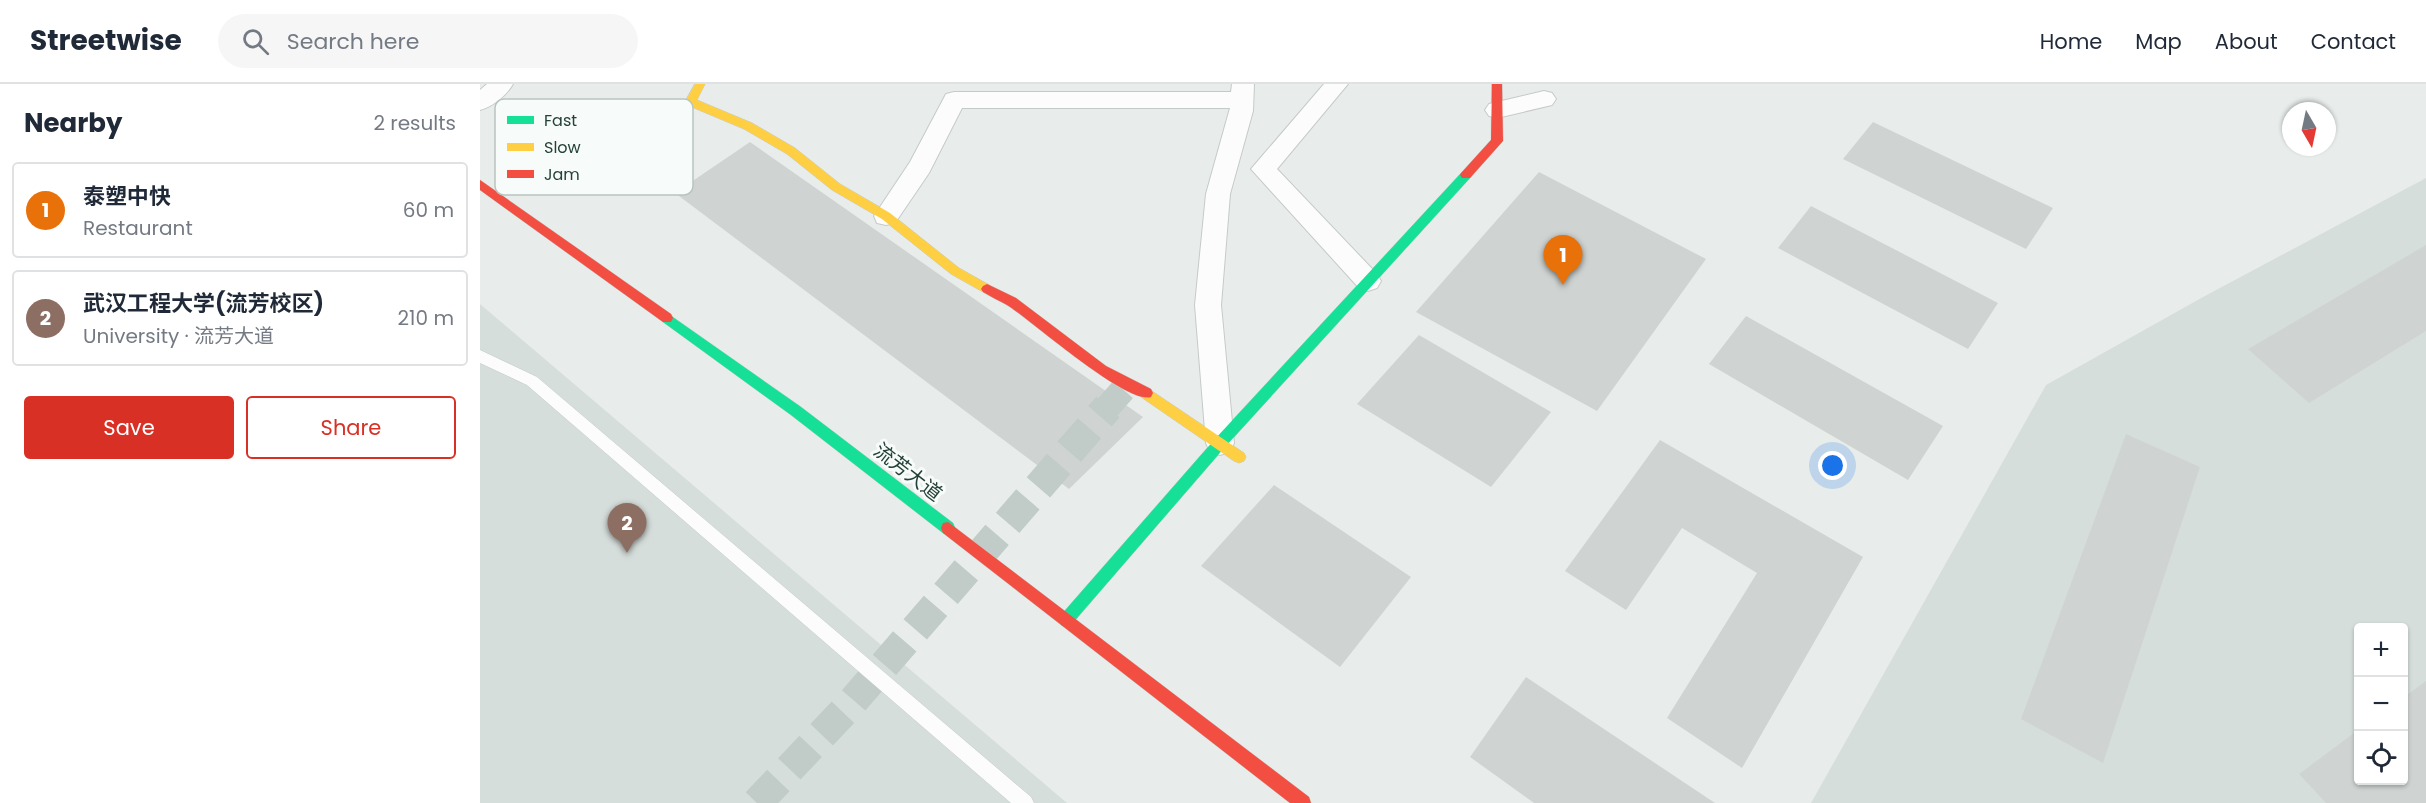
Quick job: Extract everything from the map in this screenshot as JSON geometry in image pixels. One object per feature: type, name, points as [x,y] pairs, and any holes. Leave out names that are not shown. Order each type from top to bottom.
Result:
[{"type":"street","points":[[480,102],[502,84]]},
{"type":"street","points":[[692,99],[700,84]]},
{"type":"street","points":[[1337,84],[1263,169],[1368,281]]},
{"type":"street","points":[[1066,620],[1230,450],[1368,281],[1497,141],[1496,84]]},
{"type":"street","points":[[886,216],[920,167],[954,100],[1242,92],[1234,139],[1225,161],[1218,194],[1209,305],[1230,450]]},
{"type":"street","points":[[1497,110],[1544,99]]},
{"type":"street","points":[[693,103],[748,126],[791,151],[836,187],[886,216],[955,271],[1012,302],[1101,370],[1145,393],[1230,450]]},
{"type":"street","name":"流芳大道","points":[[480,184],[495,195]]},
{"type":"street","name":"流芳大道","points":[[495,195],[796,411],[1303,803]]},
{"type":"lane","points":[[480,356],[532,381],[1025,803]]},
{"type":"shaded area","points":[[2426,178],[2426,803],[1811,803],[2046,385],[2203,297]]},
{"type":"shaded area","points":[[480,304],[1067,803],[480,803]]},
{"type":"building","points":[[1873,122],[2053,208],[2026,249],[1843,159]]},
{"type":"building","points":[[750,142],[1143,417],[1069,489],[678,195],[693,195],[693,181]]},
{"type":"building","points":[[1539,172],[1706,259],[1597,411],[1416,312]]},
{"type":"building","points":[[1811,206],[1998,303],[1968,349],[1778,248]]},
{"type":"building","points":[[2426,245],[2426,331],[2309,403],[2248,349]]},
{"type":"building","points":[[1746,316],[1943,426],[1908,480],[1709,364]]},
{"type":"building","points":[[1419,335],[1551,412],[1491,487],[1357,404]]},
{"type":"building","points":[[2126,434],[2200,467],[2103,763],[2021,719]]},
{"type":"building","points":[[1660,440],[1863,557],[1742,768],[1667,718],[1757,573],[1682,528],[1626,610],[1565,571]]},
{"type":"building","points":[[1274,485],[1411,577],[1340,667],[1201,566]]},
{"type":"building","points":[[1526,677],[1715,803],[1534,803],[1470,757]]},
{"type":"building","points":[[2426,681],[2426,803],[2326,803],[2299,774],[2354,733],[2354,785],[2408,785],[2408,694]]},
{"type":"tunnel","points":[[1106,409],[1128,384]]},
{"type":"tunnel","points":[[757,803],[847,708],[1108,407]]},
{"type":"traffic: fast","points":[[1066,620],[1220,443],[1466,175]]},
{"type":"traffic: fast","points":[[667,318],[796,411],[948,528]]},
{"type":"traffic: slow","points":[[692,99],[700,84]]},
{"type":"traffic: slow","points":[[693,103],[748,126],[791,151],[836,187],[886,216],[955,271],[987,289]]},
{"type":"traffic: slow","points":[[1146,393],[1239,457]]},
{"type":"traffic: jam","points":[[1466,175],[1497,141],[1497,84]]},
{"type":"traffic: jam","points":[[480,184],[495,195]]},
{"type":"traffic: jam","points":[[495,195],[667,318]]},
{"type":"traffic: jam","points":[[987,289],[1012,302],[1101,370],[1146,393]]},
{"type":"traffic: jam","points":[[948,528],[1303,803]]},
{"type":"place","name":"泰塑中快","points":[[1563,285]]},
{"type":"place","name":"武汉工程大学(流芳校区)","points":[[627,553]]}]
